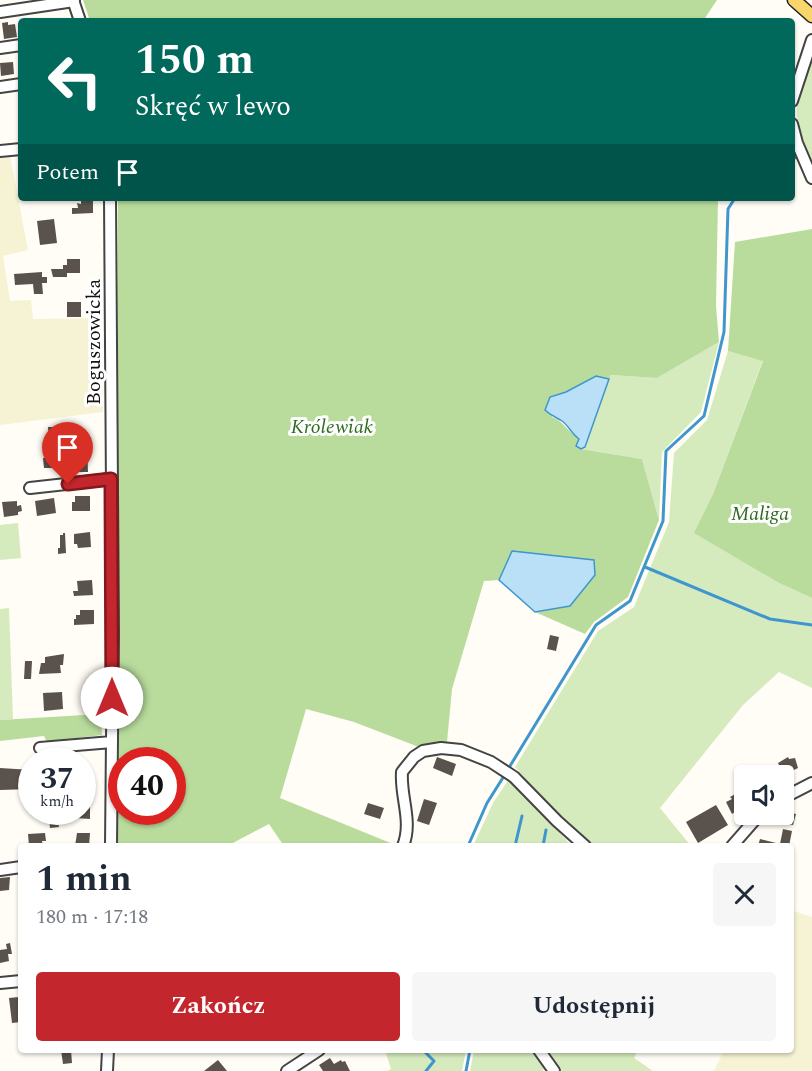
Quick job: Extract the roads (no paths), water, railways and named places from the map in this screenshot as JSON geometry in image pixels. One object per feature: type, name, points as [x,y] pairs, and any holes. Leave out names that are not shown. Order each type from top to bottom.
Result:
[{"type":"main road","points":[[798,3],[812,16]]},
{"type":"street","points":[[0,12],[74,1],[79,18]]},
{"type":"street","points":[[795,92],[812,40]]},
{"type":"street","points":[[0,48],[18,45]]},
{"type":"street","points":[[0,87],[18,84]]},
{"type":"street","points":[[795,132],[812,178]]},
{"type":"street","points":[[0,152],[18,149]]},
{"type":"street","name":"Boguszowicka","points":[[110,201],[111,843]]},
{"type":"street","points":[[30,488],[111,479]]},
{"type":"street","points":[[52,747],[112,742]]},
{"type":"street","points":[[404,843],[407,817],[402,772],[410,761],[423,751],[441,748],[460,750],[501,767],[582,843]]},
{"type":"street","points":[[794,792],[812,783]]},
{"type":"street","points":[[735,843],[750,825]]},
{"type":"street","points":[[0,870],[18,867]]},
{"type":"street","points":[[0,982],[18,981]]},
{"type":"street","points":[[107,1071],[108,1053]]},
{"type":"street","points":[[287,1071],[314,1053]]},
{"type":"street","points":[[541,1053],[554,1071]]},
{"type":"water","points":[[596,376],[609,379],[585,447],[581,449],[576,446],[579,439],[562,421],[545,410],[550,397],[566,392]]},
{"type":"water","points":[[512,551],[594,560],[595,575],[570,606],[535,612],[499,580]]},
{"type":"waterway","points":[[795,158],[799,156]]},
{"type":"waterway","points":[[510,766],[596,625],[630,601],[663,521],[666,451],[704,416],[724,332],[728,209],[733,201]]},
{"type":"waterway","points":[[645,567],[770,619],[812,625]]},
{"type":"waterway","points":[[469,843],[487,803],[504,776]]},
{"type":"waterway","points":[[516,843],[522,816]]},
{"type":"waterway","points":[[544,843],[546,830]]},
{"type":"waterway","points":[[426,1053],[434,1061],[426,1071]]},
{"type":"waterway","points":[[466,1071],[469,1053]]},
{"type":"park label","name":"Królewiak","points":[[332,426]]},
{"type":"park label","name":"Maliga","points":[[760,513]]}]
